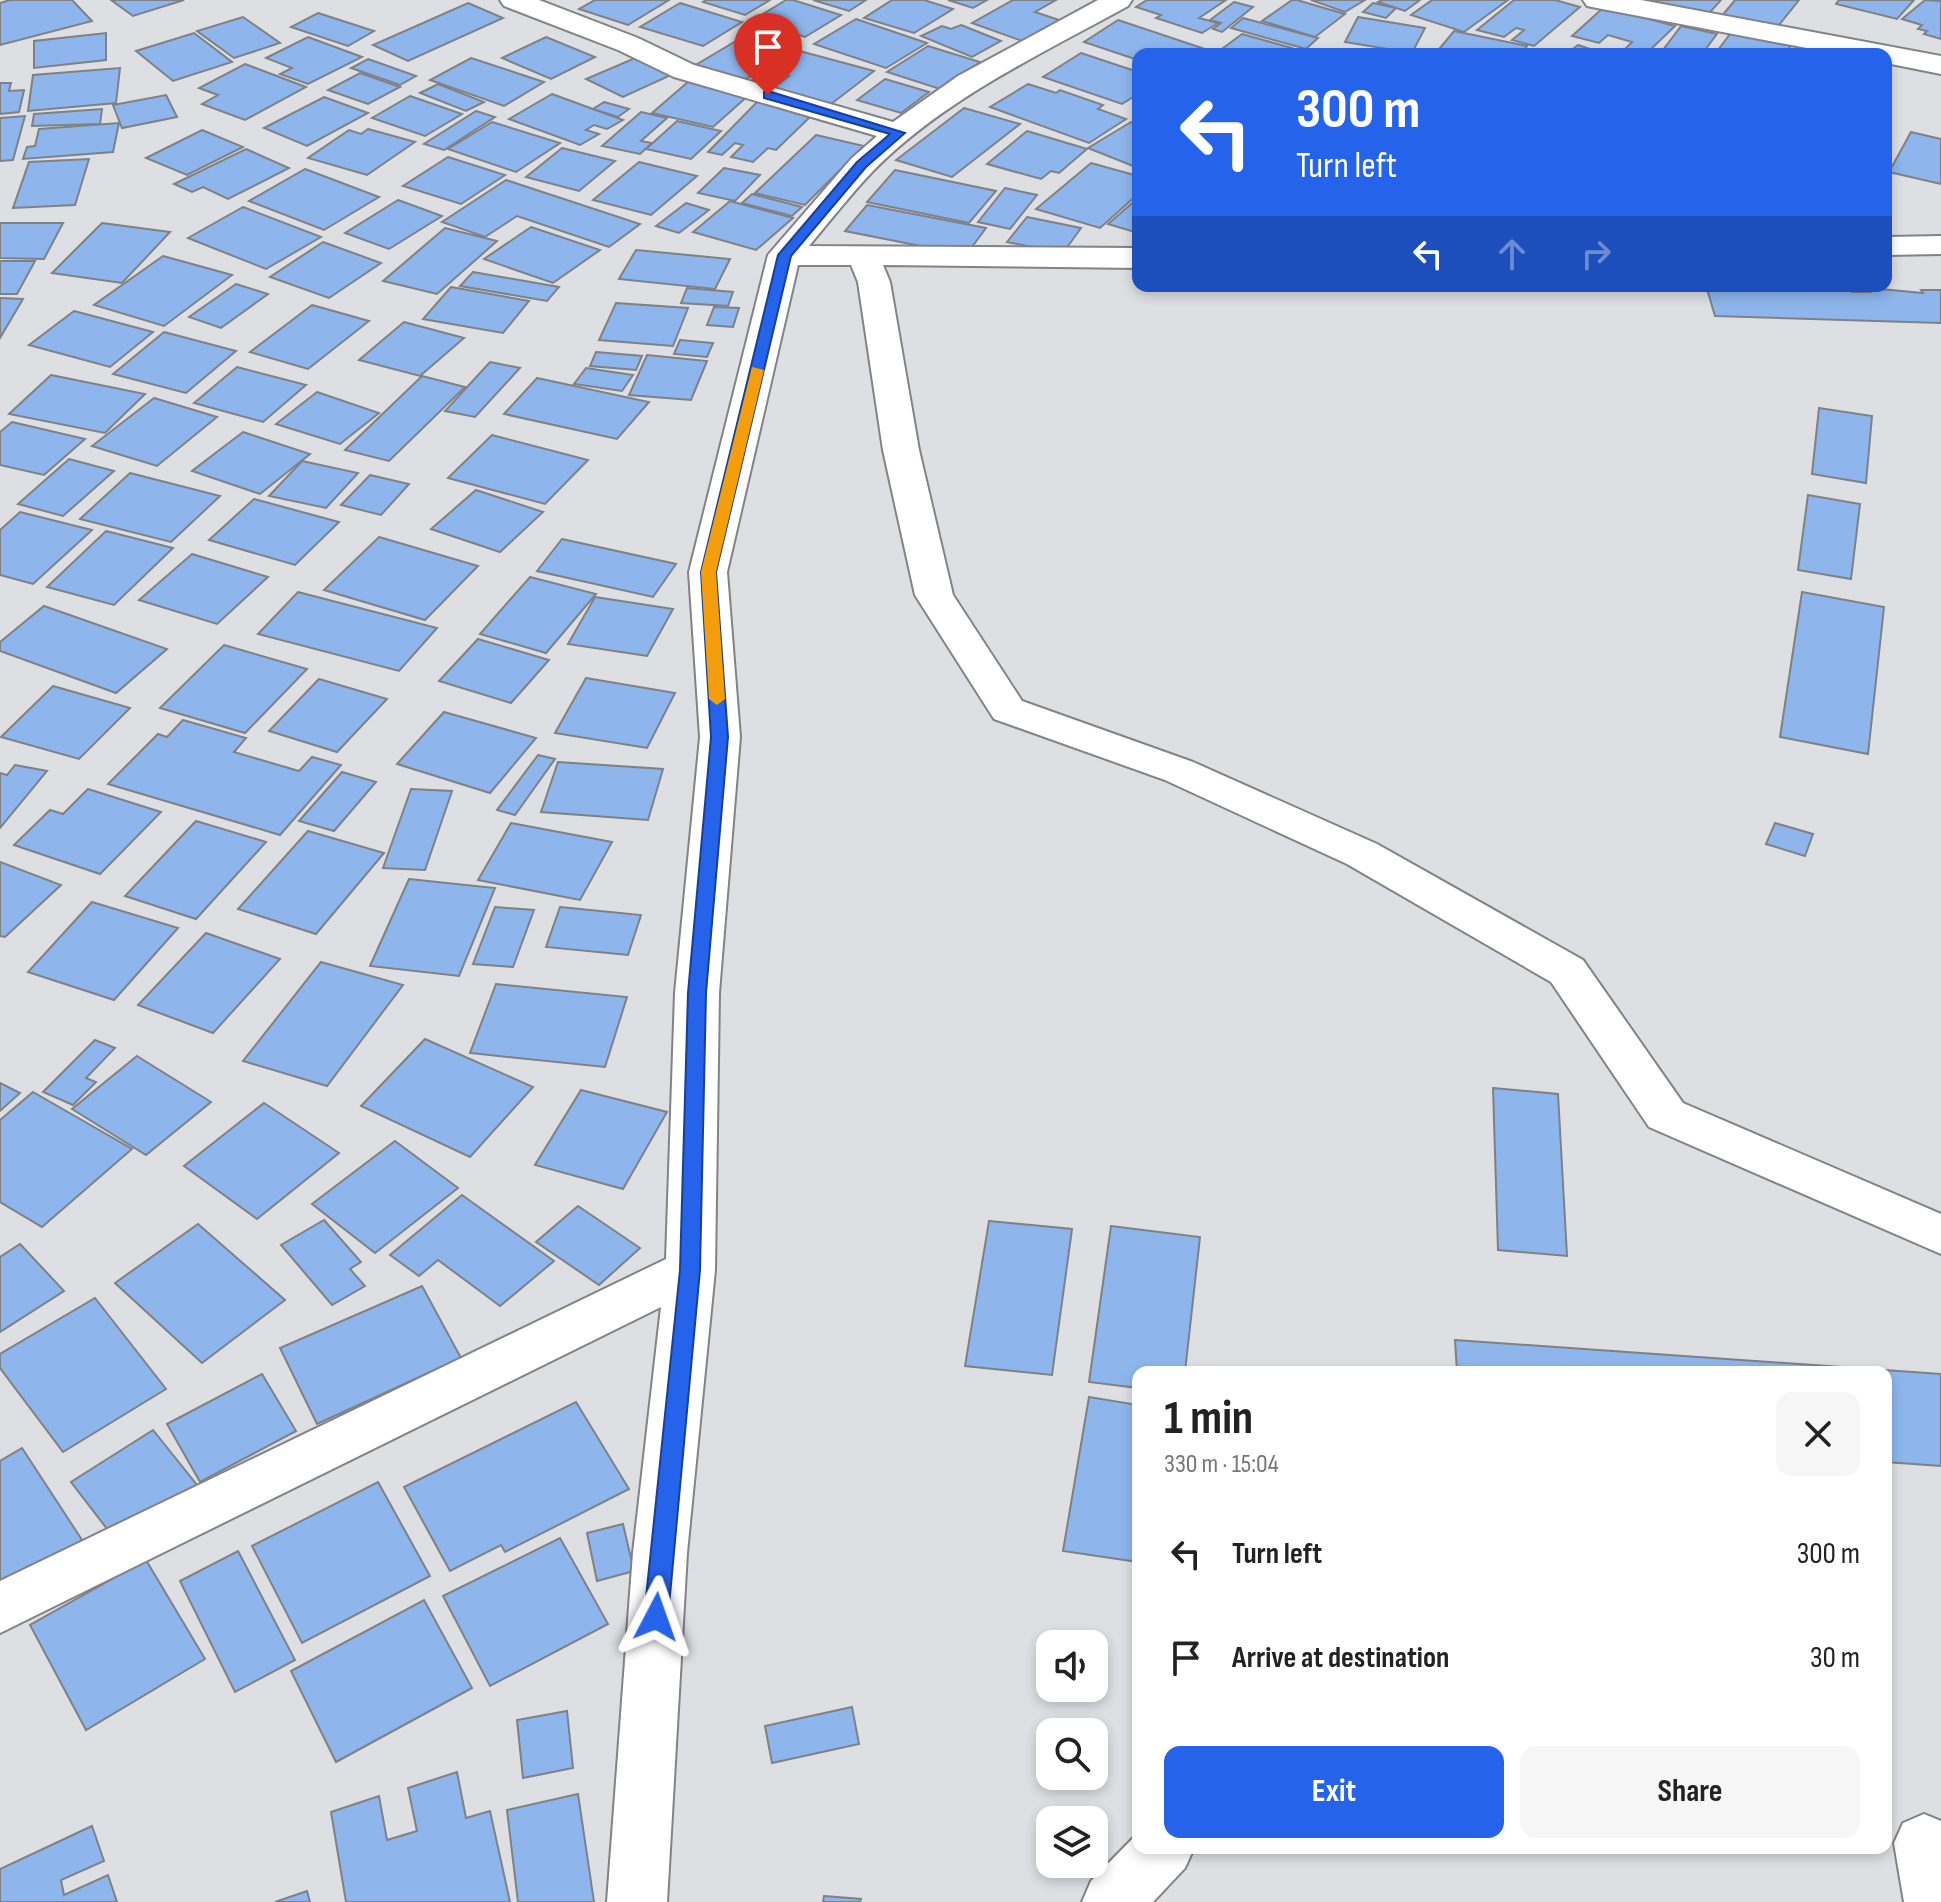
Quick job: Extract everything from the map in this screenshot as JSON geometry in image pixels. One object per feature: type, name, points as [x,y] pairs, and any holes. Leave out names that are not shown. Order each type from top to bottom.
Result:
[{"type":"street","points":[[514,0],[628,44],[684,71],[899,133]]},
{"type":"street","points":[[637,1902],[660,1553],[690,1270],[697,993],[720,737],[708,572],[784,255],[862,165],[899,133],[968,82],[1118,0]]},
{"type":"street","points":[[1597,0],[1851,48]]},
{"type":"street","points":[[1892,56],[1941,65]]},
{"type":"street","points":[[1892,246],[1941,245]]},
{"type":"street","points":[[784,255],[1132,258]]},
{"type":"street","points":[[864,258],[874,282],[901,450],[934,595],[1008,710],[1179,771],[1362,854],[1567,971],[1666,1115],[1941,1235]]},
{"type":"street","points":[[0,1608],[690,1270]]},
{"type":"street","points":[[1924,1843],[1934,1902]]},
{"type":"street","points":[[1112,1902],[1158,1854]]},
{"type":"building","points":[[10,0],[72,0],[92,21],[0,45],[0,3]]},
{"type":"building","points":[[111,0],[184,0],[133,16]]},
{"type":"building","points":[[595,0],[669,0],[628,25],[579,9]]},
{"type":"building","points":[[770,0],[745,15],[703,2]]},
{"type":"building","points":[[786,0],[841,15],[805,37],[753,20]]},
{"type":"building","points":[[813,0],[866,0],[849,11]]},
{"type":"building","points":[[892,0],[924,0],[953,9],[914,33],[864,18]]},
{"type":"building","points":[[948,0],[987,0],[973,8]]},
{"type":"building","points":[[1013,0],[1056,0],[1035,12],[1062,21],[1025,42],[972,23]]},
{"type":"building","points":[[1147,0],[1226,0],[1199,18],[1218,23],[1202,33],[1156,18],[1161,15],[1136,7]]},
{"type":"building","points":[[1292,0],[1345,14],[1315,37],[1262,21]]},
{"type":"building","points":[[1311,0],[1365,0],[1345,12]]},
{"type":"building","points":[[1420,0],[1405,11],[1378,2]]},
{"type":"building","points":[[1432,0],[1508,0],[1464,32],[1411,15]]},
{"type":"building","points":[[1514,0],[1555,0],[1580,7],[1534,46],[1512,40],[1524,30],[1516,28],[1504,37],[1477,30]]},
{"type":"building","points":[[1648,0],[1721,0],[1704,19],[1644,4]]},
{"type":"building","points":[[1735,0],[1799,0],[1775,30],[1721,17]]},
{"type":"building","points":[[1839,0],[1914,0],[1897,19],[1836,4]]},
{"type":"building","points":[[1925,0],[1941,1],[1941,39],[1924,34],[1927,31],[1918,29],[1922,25],[1902,19]]},
{"type":"building","points":[[1234,2],[1253,7],[1222,32],[1213,29],[1221,23],[1210,20]]},
{"type":"building","points":[[468,3],[503,18],[408,61],[373,45]]},
{"type":"building","points":[[680,3],[742,22],[703,46],[640,27]]},
{"type":"building","points":[[1373,3],[1396,8],[1386,18],[1363,12]]},
{"type":"building","points":[[1604,7],[1675,26],[1652,48],[1626,48],[1632,42],[1608,35],[1599,43],[1572,36]]},
{"type":"building","points":[[318,13],[374,31],[348,46],[291,27]]},
{"type":"building","points":[[243,17],[280,43],[234,58],[197,31]]},
{"type":"building","points":[[1358,17],[1425,28],[1415,48],[1382,48],[1345,42]]},
{"type":"building","points":[[1243,18],[1318,38],[1307,48],[1302,48],[1231,28]]},
{"type":"building","points":[[856,19],[927,43],[886,68],[814,44]]},
{"type":"building","points":[[1118,20],[1202,48],[1132,48],[1132,58],[1084,42]]},
{"type":"building","points":[[961,25],[1001,41],[972,57],[921,36],[942,26],[951,29]]},
{"type":"building","points":[[1681,26],[1717,34],[1706,48],[1664,48]]},
{"type":"building","points":[[1733,30],[1792,44],[1789,48],[1720,48]]},
{"type":"building","points":[[1454,31],[1527,46],[1526,48],[1440,48]]},
{"type":"building","points":[[106,33],[106,60],[34,68],[34,41]]},
{"type":"building","points":[[194,33],[232,62],[173,81],[136,51]]},
{"type":"building","points":[[1242,34],[1292,48],[1223,48]]},
{"type":"building","points":[[746,35],[793,50],[741,82],[694,66]]},
{"type":"building","points":[[308,37],[362,57],[308,84],[280,74],[292,68],[266,58]]},
{"type":"building","points":[[546,37],[595,57],[551,79],[502,58]]},
{"type":"building","points":[[928,46],[980,62],[940,89],[887,72]]},
{"type":"building","points":[[796,50],[874,71],[826,108],[768,92],[789,76],[768,71]]},
{"type":"building","points":[[1081,53],[1132,70],[1132,98],[1122,104],[1043,77]]},
{"type":"building","points":[[471,58],[544,82],[504,106],[430,80]]},
{"type":"building","points":[[635,58],[671,75],[623,97],[586,79]]},
{"type":"building","points":[[368,59],[416,76],[400,85],[351,68]]},
{"type":"building","points":[[245,64],[306,87],[245,120],[202,104],[218,95],[199,88]]},
{"type":"building","points":[[120,68],[116,103],[28,111],[33,75]]},
{"type":"building","points":[[360,73],[400,87],[368,104],[328,90]]},
{"type":"building","points":[[885,79],[929,92],[901,113],[857,100]]},
{"type":"building","points":[[689,81],[749,95],[713,127],[652,113]]},
{"type":"building","points":[[0,83],[11,83],[9,91],[24,90],[19,112],[0,114]]},
{"type":"building","points":[[438,84],[484,102],[466,111],[420,93]]},
{"type":"building","points":[[1028,84],[1056,93],[1060,90],[1103,105],[1098,109],[1126,119],[1089,143],[990,107]]},
{"type":"building","points":[[552,94],[623,120],[607,129],[594,125],[586,130],[599,134],[580,145],[509,119]]},
{"type":"building","points":[[166,95],[177,117],[122,128],[113,105]]},
{"type":"building","points":[[410,96],[462,114],[425,136],[372,118]]},
{"type":"building","points":[[324,97],[368,113],[307,146],[264,128]]},
{"type":"building","points":[[604,102],[629,109],[618,117],[593,109]]},
{"type":"building","points":[[757,102],[813,114],[776,150],[768,148],[753,162],[731,157],[743,145],[735,143],[722,155],[708,152]]},
{"type":"building","points":[[964,108],[1020,124],[952,177],[896,160]]},
{"type":"building","points":[[102,109],[100,124],[32,126],[34,114]]},
{"type":"building","points":[[476,111],[495,117],[444,150],[424,144]]},
{"type":"building","points":[[641,112],[667,118],[641,141],[652,143],[640,154],[602,146]]},
{"type":"building","points":[[25,116],[13,160],[0,161],[0,118]]},
{"type":"building","points":[[677,121],[721,131],[691,159],[646,149]]},
{"type":"building","points":[[492,122],[560,143],[516,172],[448,149]]},
{"type":"building","points":[[1131,122],[1132,122],[1132,166],[1088,148]]},
{"type":"building","points":[[119,123],[113,152],[23,159],[27,147],[35,146],[39,129]]},
{"type":"building","points":[[368,129],[415,142],[367,175],[308,158],[349,130],[361,134]]},
{"type":"building","points":[[202,130],[243,147],[187,175],[146,158]]},
{"type":"building","points":[[1027,131],[1087,149],[1059,173],[1051,171],[1041,179],[987,164]]},
{"type":"building","points":[[1911,132],[1941,139],[1941,184],[1892,173],[1892,167]]},
{"type":"building","points":[[816,135],[864,146],[805,205],[755,193]]},
{"type":"building","points":[[562,148],[615,161],[579,191],[526,177]]},
{"type":"building","points":[[246,149],[289,168],[228,199],[203,187],[192,192],[174,184]]},
{"type":"building","points":[[448,157],[505,175],[461,204],[403,186]]},
{"type":"building","points":[[89,159],[75,205],[13,208],[29,162]]},
{"type":"building","points":[[639,162],[697,176],[651,215],[593,200]]},
{"type":"building","points":[[1091,163],[1132,174],[1132,199],[1100,228],[1036,209]]},
{"type":"building","points":[[724,168],[760,175],[735,201],[698,193]]},
{"type":"building","points":[[305,169],[379,197],[324,230],[249,201]]},
{"type":"building","points":[[895,170],[996,191],[969,223],[867,202]]},
{"type":"building","points":[[506,180],[640,224],[609,247],[517,216],[485,237],[442,222]]},
{"type":"building","points":[[1005,188],[1037,195],[1010,229],[978,222]]},
{"type":"building","points":[[752,194],[802,207],[792,216],[742,203]]},
{"type":"building","points":[[398,200],[442,216],[389,249],[345,233]]},
{"type":"building","points":[[730,201],[793,218],[756,250],[693,232]]},
{"type":"building","points":[[686,203],[709,210],[679,233],[656,226]]},
{"type":"building","points":[[1132,203],[1132,231],[1108,224]]},
{"type":"building","points":[[867,205],[986,228],[966,255],[845,231]]},
{"type":"building","points":[[243,207],[321,237],[266,269],[188,238]]},
{"type":"building","points":[[1027,217],[1081,228],[1063,253],[1007,242]]},
{"type":"building","points":[[0,223],[63,223],[44,259],[0,258]]},
{"type":"building","points":[[102,223],[170,232],[122,283],[52,273]]},
{"type":"building","points":[[531,227],[600,250],[553,283],[484,259]]},
{"type":"building","points":[[445,228],[497,241],[437,294],[383,281]]},
{"type":"building","points":[[323,242],[381,263],[329,298],[270,277]]},
{"type":"building","points":[[636,250],[730,259],[715,289],[619,279]]},
{"type":"building","points":[[163,256],[232,275],[164,326],[94,305]]},
{"type":"building","points":[[0,261],[35,261],[17,294],[0,294]]},
{"type":"building","points":[[473,272],[559,287],[547,301],[460,286]]},
{"type":"building","points":[[236,284],[268,294],[221,328],[189,317]]},
{"type":"building","points":[[451,287],[529,301],[503,333],[423,319]]},
{"type":"building","points":[[687,288],[733,292],[728,306],[681,303]]},
{"type":"building","points":[[1892,290],[1923,293],[1921,290],[1941,290],[1941,323],[1715,316],[1708,292]]},
{"type":"building","points":[[0,298],[23,299],[0,338]]},
{"type":"building","points":[[616,303],[688,308],[673,346],[599,340]]},
{"type":"building","points":[[312,305],[369,321],[308,369],[250,352]]},
{"type":"building","points":[[714,307],[739,308],[733,327],[707,325]]},
{"type":"building","points":[[74,311],[153,332],[110,367],[29,345]]},
{"type":"building","points":[[404,322],[464,338],[420,376],[359,360]]},
{"type":"building","points":[[164,332],[236,351],[186,393],[113,374]]},
{"type":"building","points":[[680,340],[713,343],[707,357],[674,354]]},
{"type":"building","points":[[596,352],[642,356],[636,370],[590,366]]},
{"type":"building","points":[[647,355],[707,361],[691,400],[629,395]]},
{"type":"building","points":[[490,362],[520,368],[475,417],[445,411]]},
{"type":"building","points":[[237,367],[306,385],[263,422],[194,403]]},
{"type":"building","points":[[586,368],[633,375],[622,391],[574,384]]},
{"type":"building","points":[[51,375],[145,394],[105,433],[9,414]]},
{"type":"building","points":[[422,376],[465,387],[389,461],[345,450]]},
{"type":"building","points":[[537,378],[649,402],[617,439],[504,414]]},
{"type":"building","points":[[317,392],[379,413],[340,444],[276,424]]},
{"type":"building","points":[[154,398],[217,417],[157,466],[92,446]]},
{"type":"building","points":[[1819,408],[1872,416],[1866,483],[1812,474]]},
{"type":"building","points":[[12,422],[85,439],[44,475],[0,465],[0,432]]},
{"type":"building","points":[[243,432],[310,454],[260,494],[192,471]]},
{"type":"building","points":[[492,435],[588,460],[545,504],[448,478]]},
{"type":"building","points":[[69,459],[114,471],[63,516],[18,504]]},
{"type":"building","points":[[302,461],[358,473],[326,508],[269,496]]},
{"type":"building","points":[[130,473],[220,496],[171,542],[80,519]]},
{"type":"building","points":[[370,475],[409,484],[381,515],[341,505]]},
{"type":"building","points":[[476,490],[543,512],[500,552],[431,529]]},
{"type":"building","points":[[1808,495],[1860,504],[1851,579],[1798,570]]},
{"type":"building","points":[[254,499],[339,522],[295,565],[209,540]]},
{"type":"building","points":[[20,512],[92,530],[33,584],[0,575],[0,530]]},
{"type":"building","points":[[106,531],[173,548],[114,605],[47,587]]},
{"type":"building","points":[[379,537],[478,566],[425,620],[324,590]]},
{"type":"building","points":[[562,539],[676,564],[653,597],[537,571]]},
{"type":"building","points":[[192,554],[268,577],[217,624],[139,600]]},
{"type":"building","points":[[530,577],[596,594],[546,653],[480,634]]},
{"type":"building","points":[[298,592],[437,628],[399,671],[258,634]]},
{"type":"building","points":[[1802,592],[1884,607],[1868,754],[1780,737]]},
{"type":"building","points":[[595,597],[673,609],[647,656],[568,644]]},
{"type":"building","points":[[44,606],[167,649],[116,693],[0,651],[0,642]]},
{"type":"building","points":[[478,639],[549,660],[511,703],[439,681]]},
{"type":"building","points":[[224,645],[307,669],[245,733],[160,708]]},
{"type":"building","points":[[586,678],[675,693],[647,748],[555,733]]},
{"type":"building","points":[[319,679],[387,699],[337,752],[269,731]]},
{"type":"building","points":[[53,686],[130,708],[79,759],[1,737]]},
{"type":"building","points":[[444,712],[536,738],[490,793],[397,764]]},
{"type":"building","points":[[183,720],[246,738],[234,752],[299,771],[312,757],[341,765],[280,835],[108,784],[158,734],[167,737]]},
{"type":"building","points":[[538,755],[555,759],[515,815],[497,810]]},
{"type":"building","points":[[558,762],[663,769],[648,820],[541,812]]},
{"type":"building","points":[[15,765],[47,771],[0,828],[0,773],[7,775]]},
{"type":"building","points":[[342,772],[376,782],[334,831],[299,821]]},
{"type":"building","points":[[88,789],[161,812],[100,874],[14,845],[50,810],[63,814]]},
{"type":"building","points":[[411,789],[452,791],[425,870],[383,868]]},
{"type":"building","points":[[196,821],[266,842],[196,919],[125,896]]},
{"type":"building","points":[[511,823],[612,842],[580,900],[478,880]]},
{"type":"building","points":[[1775,823],[1813,834],[1805,856],[1766,844]]},
{"type":"building","points":[[308,831],[384,853],[316,934],[238,909]]},
{"type":"building","points":[[0,862],[61,885],[5,937],[0,936]]},
{"type":"building","points":[[409,879],[495,888],[459,976],[370,966]]},
{"type":"building","points":[[92,902],[178,928],[114,1000],[28,972]]},
{"type":"building","points":[[495,907],[534,910],[513,967],[473,964]]},
{"type":"building","points":[[560,907],[641,915],[628,955],[546,947]]},
{"type":"building","points":[[206,933],[280,959],[213,1033],[138,1005]]},
{"type":"building","points":[[321,962],[403,985],[327,1086],[243,1061]]},
{"type":"building","points":[[496,984],[627,997],[605,1067],[470,1053]]},
{"type":"building","points":[[425,1039],[533,1087],[470,1157],[361,1106]]},
{"type":"building","points":[[95,1040],[115,1048],[86,1078],[96,1082],[73,1105],[43,1092]]},
{"type":"building","points":[[137,1056],[211,1102],[146,1155],[72,1109]]},
{"type":"building","points":[[0,1083],[20,1093],[0,1111]]},
{"type":"building","points":[[1493,1088],[1558,1094],[1567,1256],[1498,1250]]},
{"type":"building","points":[[581,1090],[667,1112],[623,1189],[535,1165]]},
{"type":"building","points":[[33,1092],[132,1149],[42,1227],[0,1202],[0,1120]]},
{"type":"building","points":[[264,1103],[339,1153],[257,1219],[184,1166]]},
{"type":"building","points":[[395,1141],[458,1188],[375,1253],[312,1204]]},
{"type":"building","points":[[462,1195],[554,1261],[500,1306],[438,1260],[419,1276],[390,1255]]},
{"type":"building","points":[[578,1206],[640,1248],[599,1285],[536,1242]]},
{"type":"building","points":[[324,1220],[361,1262],[350,1269],[365,1286],[332,1305],[281,1245]]},
{"type":"building","points":[[989,1221],[1072,1229],[1052,1375],[965,1366]]},
{"type":"building","points":[[198,1224],[285,1300],[202,1363],[115,1283]]},
{"type":"building","points":[[1111,1226],[1200,1237],[1186,1366],[1132,1366],[1132,1387],[1089,1382]]},
{"type":"building","points":[[20,1244],[64,1291],[0,1332],[0,1257]]},
{"type":"building","points":[[422,1286],[461,1358],[317,1424],[280,1348]]},
{"type":"building","points":[[95,1298],[166,1389],[63,1452],[0,1368],[0,1354]]},
{"type":"building","points":[[1455,1340],[1827,1366],[1457,1366]]},
{"type":"building","points":[[1892,1371],[1941,1374],[1941,1466],[1892,1462]]},
{"type":"building","points":[[262,1374],[296,1431],[200,1482],[167,1424]]},
{"type":"building","points":[[1089,1397],[1132,1404],[1132,1561],[1063,1551]]},
{"type":"building","points":[[576,1402],[629,1489],[505,1552],[501,1545],[450,1571],[404,1487]]},
{"type":"building","points":[[153,1430],[197,1485],[114,1538],[71,1482]]},
{"type":"building","points":[[22,1448],[84,1543],[0,1593],[0,1461]]},
{"type":"building","points":[[378,1482],[430,1576],[302,1643],[252,1546]]},
{"type":"building","points":[[623,1524],[634,1571],[597,1581],[587,1533]]},
{"type":"building","points":[[560,1538],[608,1624],[490,1686],[443,1596]]},
{"type":"building","points":[[238,1551],[295,1660],[235,1692],[180,1581]]},
{"type":"building","points":[[146,1560],[205,1659],[86,1730],[30,1625]]},
{"type":"building","points":[[424,1600],[472,1688],[336,1762],[291,1671]]},
{"type":"building","points":[[852,1707],[859,1744],[772,1763],[765,1726]]},
{"type":"building","points":[[567,1711],[573,1768],[523,1778],[517,1720]]},
{"type":"building","points":[[457,1772],[466,1818],[490,1811],[510,1902],[346,1902],[331,1812],[379,1796],[387,1840],[417,1831],[408,1788]]},
{"type":"building","points":[[578,1794],[594,1902],[518,1902],[507,1810]]},
{"type":"building","points":[[92,1826],[104,1861],[61,1880],[64,1895],[108,1875],[117,1902],[0,1902],[0,1869]]},
{"type":"building","points":[[307,1891],[310,1902],[275,1902]]},
{"type":"building","points":[[824,1896],[861,1899],[860,1902],[823,1902]]},
{"type":"slow traffic","points":[[717,699],[708,572],[757,370]]},
{"type":"route","points":[[656,1617],[690,1270],[697,993],[720,737],[708,572],[784,255],[862,165],[899,133],[768,95]]}]
